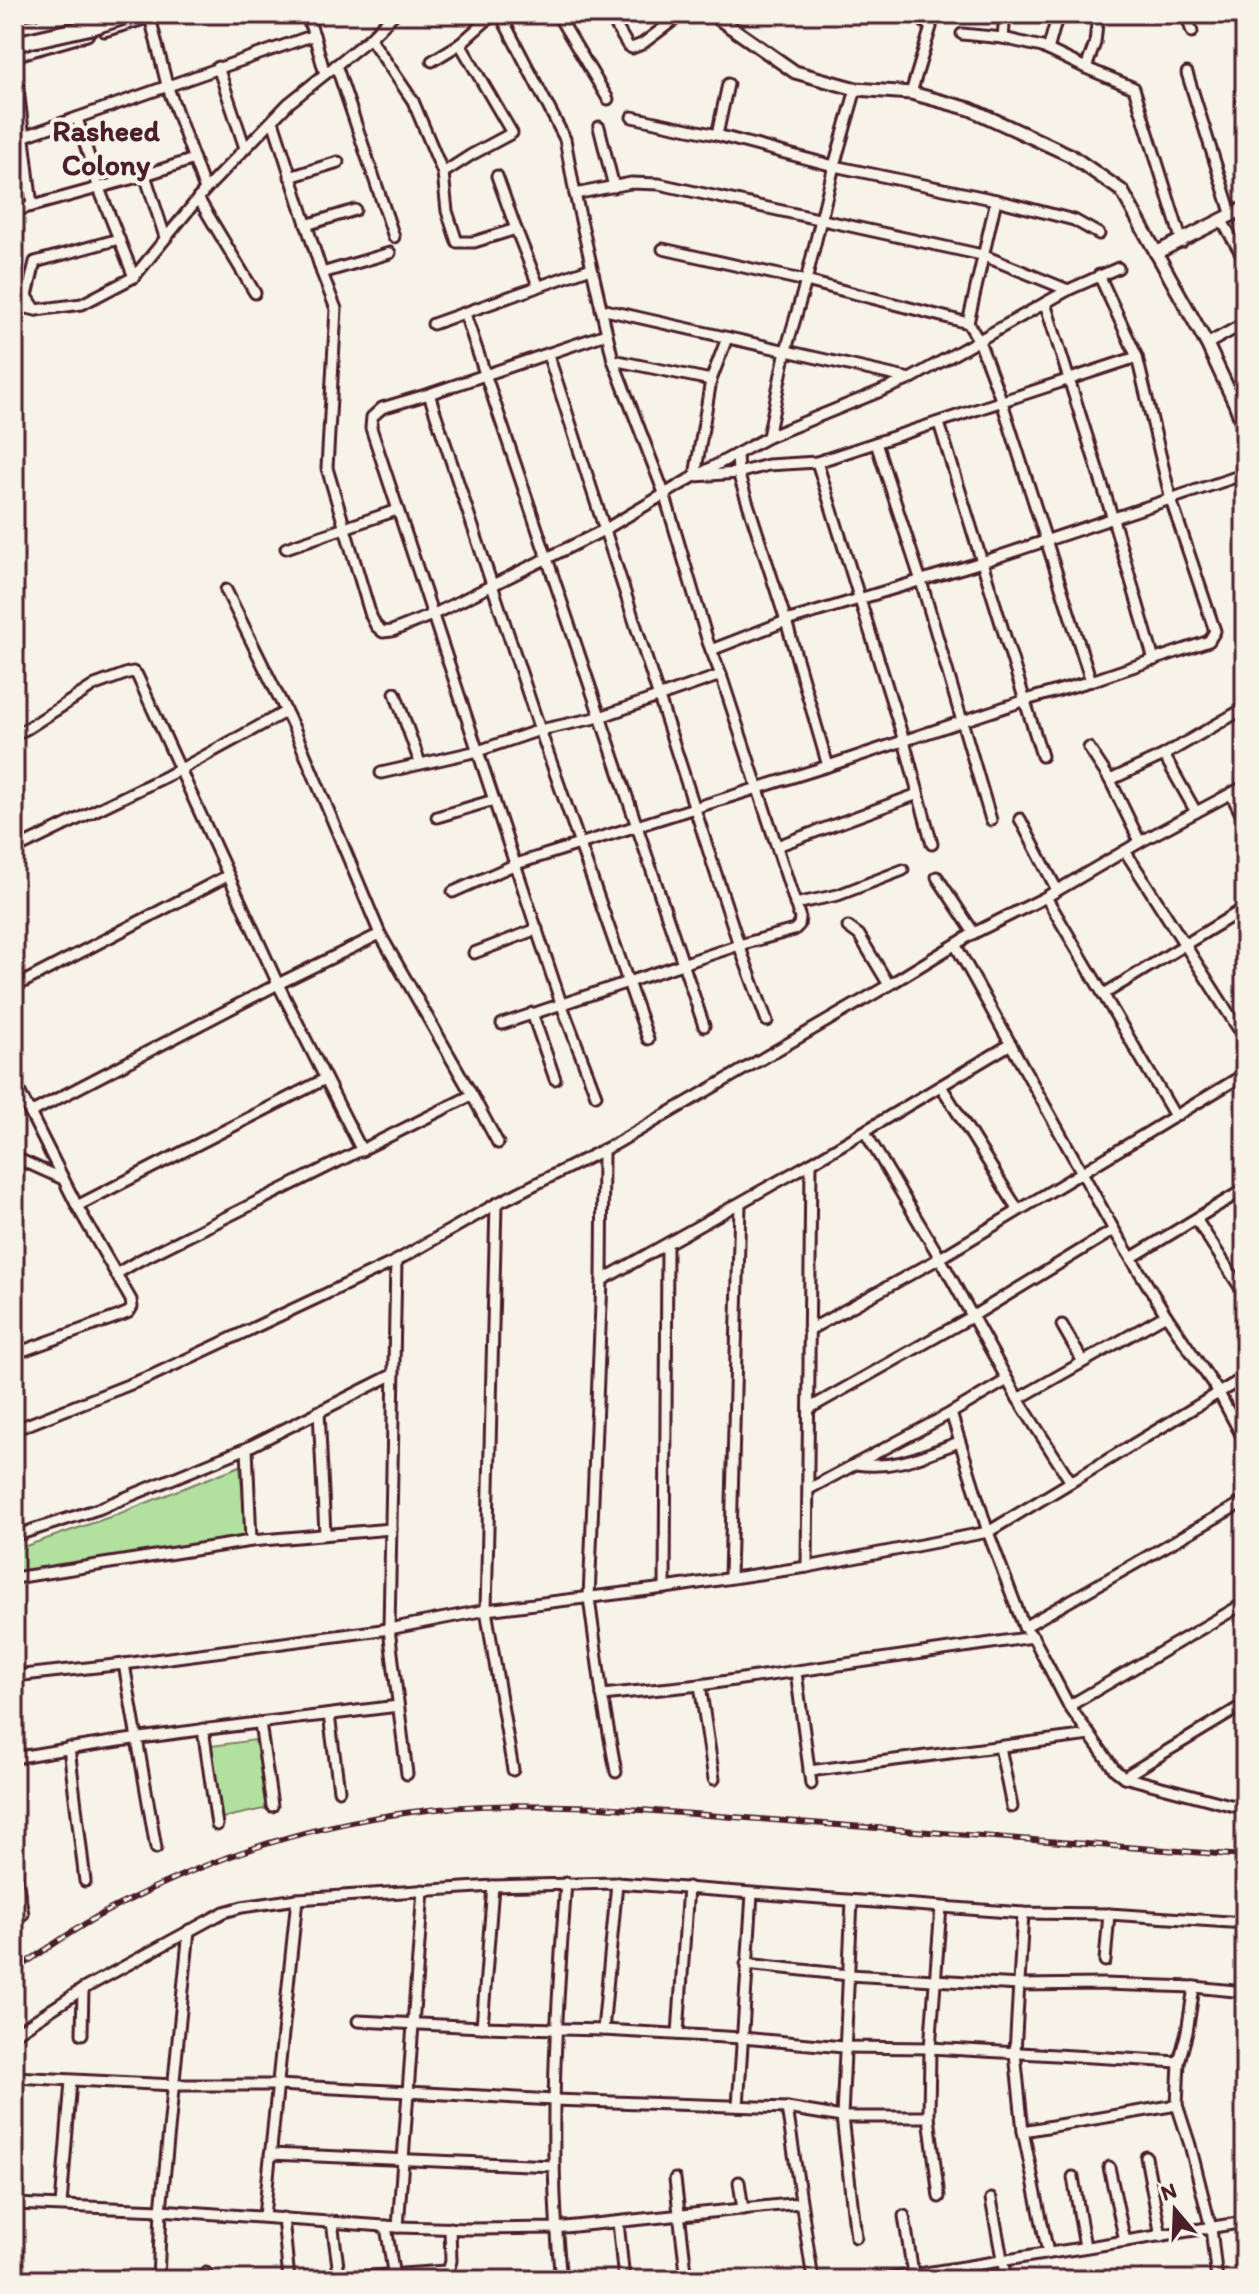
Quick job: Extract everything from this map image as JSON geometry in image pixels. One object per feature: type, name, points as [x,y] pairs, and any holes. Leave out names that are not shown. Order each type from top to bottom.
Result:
[{"type":"highway","points":[[14,31],[105,14]]},
{"type":"highway","points":[[14,44],[132,14]]},
{"type":"main road","points":[[45,19],[52,44]]},
{"type":"street","points":[[14,31],[45,19],[84,14]]},
{"type":"street","points":[[306,14],[325,74]]},
{"type":"street","points":[[14,305],[36,310],[82,304],[134,277],[202,194],[289,103],[370,38],[394,14]]},
{"type":"street","points":[[432,61],[460,44],[485,17],[499,14],[565,139],[613,360],[664,493],[711,650],[800,918],[794,930],[682,963],[502,1024]]},
{"type":"street","points":[[557,14],[608,99]]},
{"type":"street","points":[[609,14],[632,48],[682,14]]},
{"type":"street","points":[[712,14],[795,72],[856,89],[911,93],[970,109],[1070,155],[1122,191],[1240,404],[1245,432]]},
{"type":"street","points":[[911,93],[931,27],[914,14]]},
{"type":"street","points":[[1003,38],[1005,14]]},
{"type":"street","points":[[1048,50],[1058,14]]},
{"type":"street","points":[[1086,68],[1095,43],[1098,14]]},
{"type":"street","points":[[1186,14],[1192,32]]},
{"type":"street","points":[[32,206],[14,55],[153,16],[167,85],[194,159],[202,194],[255,293]]},
{"type":"street","points":[[962,34],[1003,38],[1048,50],[1134,88],[1182,242]]},
{"type":"street","points":[[25,136],[314,35]]},
{"type":"street","points":[[370,38],[413,101],[443,173],[447,211],[457,242],[474,242],[516,229]]},
{"type":"street","points":[[443,173],[512,133],[460,44]]},
{"type":"street","points":[[336,65],[394,237]]},
{"type":"street","points":[[218,67],[245,148]]},
{"type":"street","points":[[1187,73],[1227,218],[1245,260]]},
{"type":"street","points":[[717,135],[728,84]]},
{"type":"street","points":[[768,437],[786,350],[856,89]]},
{"type":"street","points":[[632,117],[717,135],[834,166],[996,200],[1074,220],[1099,234]]},
{"type":"street","points":[[77,118],[98,186],[134,277]]},
{"type":"street","points":[[273,121],[336,309],[327,468],[376,626],[383,632],[432,615],[604,530],[664,493],[768,437],[910,379],[1068,290],[1118,268]]},
{"type":"street","points":[[599,127],[614,187]]},
{"type":"street","points":[[14,211],[194,159]]},
{"type":"street","points":[[290,177],[338,162]]},
{"type":"street","points":[[145,175],[165,237]]},
{"type":"street","points":[[497,176],[538,285]]},
{"type":"street","points":[[575,194],[631,183],[659,184],[982,255],[1068,290]]},
{"type":"street","points":[[996,200],[968,323],[979,341],[1002,402],[1091,681]]},
{"type":"street","points":[[1156,253],[1245,208]]},
{"type":"street","points":[[306,225],[355,210]]},
{"type":"street","points":[[36,310],[27,296],[35,262],[119,239]]},
{"type":"street","points":[[663,249],[806,281],[968,323]]},
{"type":"street","points":[[322,273],[390,253]]},
{"type":"street","points":[[433,324],[591,268]]},
{"type":"street","points":[[453,892],[516,864],[1209,641],[1215,631],[1171,500],[1137,357],[1099,275]]},
{"type":"street","points":[[1045,303],[1154,660]]},
{"type":"street","points":[[601,309],[910,379]]},
{"type":"street","points":[[465,314],[704,1026]]},
{"type":"street","points":[[1207,344],[1245,323]]},
{"type":"street","points":[[596,1095],[561,1003],[371,428],[372,417],[382,408],[606,334]]},
{"type":"street","points":[[695,476],[711,380],[727,338]]},
{"type":"street","points":[[548,354],[739,945],[767,1021]]},
{"type":"street","points":[[695,476],[738,473],[768,465],[817,462],[1137,357]]},
{"type":"street","points":[[613,360],[711,380]]},
{"type":"street","points":[[429,394],[540,730],[648,1039]]},
{"type":"street","points":[[939,423],[1042,756]]},
{"type":"street","points":[[876,443],[921,581],[991,820]]},
{"type":"street","points":[[737,454],[738,473],[786,621],[828,766]]},
{"type":"street","points":[[817,462],[904,741],[932,844]]},
{"type":"street","points":[[711,650],[786,621],[982,562],[1245,474]]},
{"type":"street","points":[[286,548],[397,510]]},
{"type":"street","points":[[226,590],[285,712],[380,934],[498,1143]]},
{"type":"street","points":[[14,735],[95,685],[133,672],[137,675],[278,984],[362,1151]]},
{"type":"street","points":[[381,773],[478,751],[540,730],[600,717],[721,675]]},
{"type":"street","points":[[395,693],[420,763]]},
{"type":"street","points":[[1110,780],[1164,755],[1245,708]]},
{"type":"street","points":[[14,850],[179,770],[285,712]]},
{"type":"street","points":[[1089,748],[1110,780],[1140,842]]},
{"type":"street","points":[[1164,755],[1196,812]]},
{"type":"street","points":[[14,1430],[151,1376],[396,1261],[496,1204],[603,1151],[974,933],[1046,897],[1245,786]]},
{"type":"street","points":[[777,846],[918,794]]},
{"type":"street","points":[[1231,794],[1245,822]]},
{"type":"street","points":[[437,817],[494,800]]},
{"type":"street","points":[[1020,819],[1057,890]]},
{"type":"street","points":[[1125,851],[1245,1039]]},
{"type":"street","points":[[795,904],[838,895],[903,870]]},
{"type":"street","points":[[14,987],[227,876]]},
{"type":"street","points":[[937,877],[974,933]]},
{"type":"street","points":[[1046,897],[1175,1116]]},
{"type":"street","points":[[1104,994],[1245,908]]},
{"type":"street","points":[[848,927],[859,935],[889,985]]},
{"type":"street","points":[[474,953],[537,929]]},
{"type":"street","points":[[30,1113],[380,934]]},
{"type":"street","points":[[956,946],[1114,1230],[1219,1393],[1245,1442]]},
{"type":"street","points":[[532,1013],[555,1079]]},
{"type":"street","points":[[602,1280],[865,1132],[1011,1044]]},
{"type":"street","points":[[809,1330],[940,1258],[1245,1074]]},
{"type":"street","points":[[77,1206],[325,1079]]},
{"type":"street","points":[[14,1081],[132,1307],[129,1312],[14,1354]]},
{"type":"street","points":[[941,1086],[1018,1210]]},
{"type":"street","points":[[116,1274],[472,1095]]},
{"type":"street","points":[[865,1132],[940,1258],[1018,1399],[1071,1482]]},
{"type":"street","points":[[603,1151],[602,1280],[589,1598],[616,1772]]},
{"type":"street","points":[[14,1157],[63,1179]]},
{"type":"street","points":[[807,1567],[811,1163]]},
{"type":"street","points":[[1131,1258],[1245,1189]]},
{"type":"street","points":[[496,1204],[486,1610],[513,1770]]},
{"type":"street","points":[[730,1577],[740,1204]]},
{"type":"street","points":[[1196,1219],[1245,1295]]},
{"type":"street","points":[[810,1408],[973,1316],[1114,1230]]},
{"type":"street","points":[[665,1588],[667,1245]]},
{"type":"street","points":[[396,1261],[389,1629],[407,1774]]},
{"type":"street","points":[[1018,1399],[1166,1315]]},
{"type":"street","points":[[1062,1325],[1083,1362]]},
{"type":"street","points":[[14,1536],[98,1509],[247,1448],[394,1374]]},
{"type":"street","points":[[14,1676],[389,1629],[486,1610],[807,1567],[988,1532],[1245,1377]]},
{"type":"street","points":[[809,1489],[1007,1380]]},
{"type":"street","points":[[319,1411],[325,1534]]},
{"type":"street","points":[[951,1413],[988,1532],[1024,1627],[1033,1637],[1069,1706],[1115,1770],[1124,1777],[1234,1806],[1245,1801]]},
{"type":"street","points":[[856,1464],[890,1465],[959,1442]]},
{"type":"street","points":[[247,1448],[251,1541]]},
{"type":"street","points":[[1024,1627],[1245,1501]]},
{"type":"street","points":[[14,1578],[251,1541],[391,1529]]},
{"type":"street","points":[[1069,1706],[1245,1603]]},
{"type":"street","points":[[602,1695],[700,1685],[1033,1637]]},
{"type":"street","points":[[124,1664],[156,1848]]},
{"type":"street","points":[[796,1672],[811,1784]]},
{"type":"street","points":[[700,1685],[714,1779]]},
{"type":"street","points":[[1124,1777],[1245,1704]]},
{"type":"street","points":[[14,1758],[203,1729],[398,1706]]},
{"type":"street","points":[[329,1715],[339,1790]]},
{"type":"street","points":[[260,1723],[272,1806]]},
{"type":"street","points":[[203,1729],[217,1825]]},
{"type":"street","points":[[809,1771],[1090,1735]]},
{"type":"street","points":[[1000,1747],[1012,1807]]},
{"type":"street","points":[[69,1748],[85,1881]]},
{"type":"street","points":[[14,1863],[23,1914]]},
{"type":"street","points":[[561,2280],[555,2228],[554,2100],[555,2028],[566,1883]]},
{"type":"street","points":[[603,2030],[617,1883]]},
{"type":"street","points":[[14,2034],[83,1989],[224,1912],[297,1899],[493,1886],[617,1883],[1023,1913],[1109,1914],[1245,1923]]},
{"type":"street","points":[[482,2027],[493,1886]]},
{"type":"street","points":[[678,2034],[688,1887]]},
{"type":"street","points":[[398,2227],[423,1890]]},
{"type":"street","points":[[738,2106],[752,1894]]},
{"type":"street","points":[[264,2216],[297,1899]]},
{"type":"street","points":[[852,1901],[842,2117],[856,2237]]},
{"type":"street","points":[[939,2197],[929,2117],[930,2048],[941,1907]]},
{"type":"street","points":[[1023,1913],[1015,2053],[1023,2131],[1048,2253]]},
{"type":"street","points":[[1105,1961],[1109,1914]]},
{"type":"street","points":[[158,2280],[161,2210],[189,1930]]},
{"type":"street","points":[[746,1964],[849,1975],[1019,1985],[1103,1984],[1245,1992]]},
{"type":"street","points":[[1194,1987],[1179,2062],[1177,2105],[1211,2228],[1217,2280]]},
{"type":"street","points":[[82,2034],[83,1989]]},
{"type":"street","points":[[358,2021],[603,2030],[843,2047],[930,2048],[1179,2062]]},
{"type":"street","points":[[14,2077],[174,2085],[278,2085],[554,2100],[787,2108],[842,2117],[929,2117]]},
{"type":"street","points":[[61,2205],[71,2081]]},
{"type":"street","points":[[1023,2131],[1177,2105]]},
{"type":"street","points":[[787,2108],[813,2280]]},
{"type":"street","points":[[270,2154],[554,2166]]},
{"type":"street","points":[[1146,2157],[1161,2236]]},
{"type":"street","points":[[1109,2167],[1125,2241]]},
{"type":"street","points":[[1073,2177],[1085,2247]]},
{"type":"street","points":[[675,2179],[687,2280]]},
{"type":"street","points":[[739,2182],[743,2209]]},
{"type":"street","points":[[991,2199],[1006,2280]]},
{"type":"street","points":[[14,2204],[264,2216],[398,2227],[555,2228],[800,2203]]},
{"type":"street","points":[[904,2216],[913,2277]]},
{"type":"street","points":[[283,2218],[289,2280]]},
{"type":"street","points":[[332,2222],[339,2273],[344,2278],[394,2278],[449,2268],[450,2228]]},
{"type":"street","points":[[618,2222],[624,2280]]},
{"type":"street","points":[[881,2280],[1245,2222]]},
{"type":"street","points":[[386,2226],[394,2278]]},
{"type":"green space","points":[[240,1466],[247,1545],[14,1577],[14,1550],[113,1516]]},
{"type":"green space","points":[[255,1740],[268,1808],[222,1818],[211,1746]]},
{"type":"railway","points":[[14,1971],[104,1913],[224,1859],[336,1825],[436,1809],[506,1805],[601,1807],[1245,1856]]},
{"type":"district","name":"Rasheed Colony","points":[[106,148]]}]
